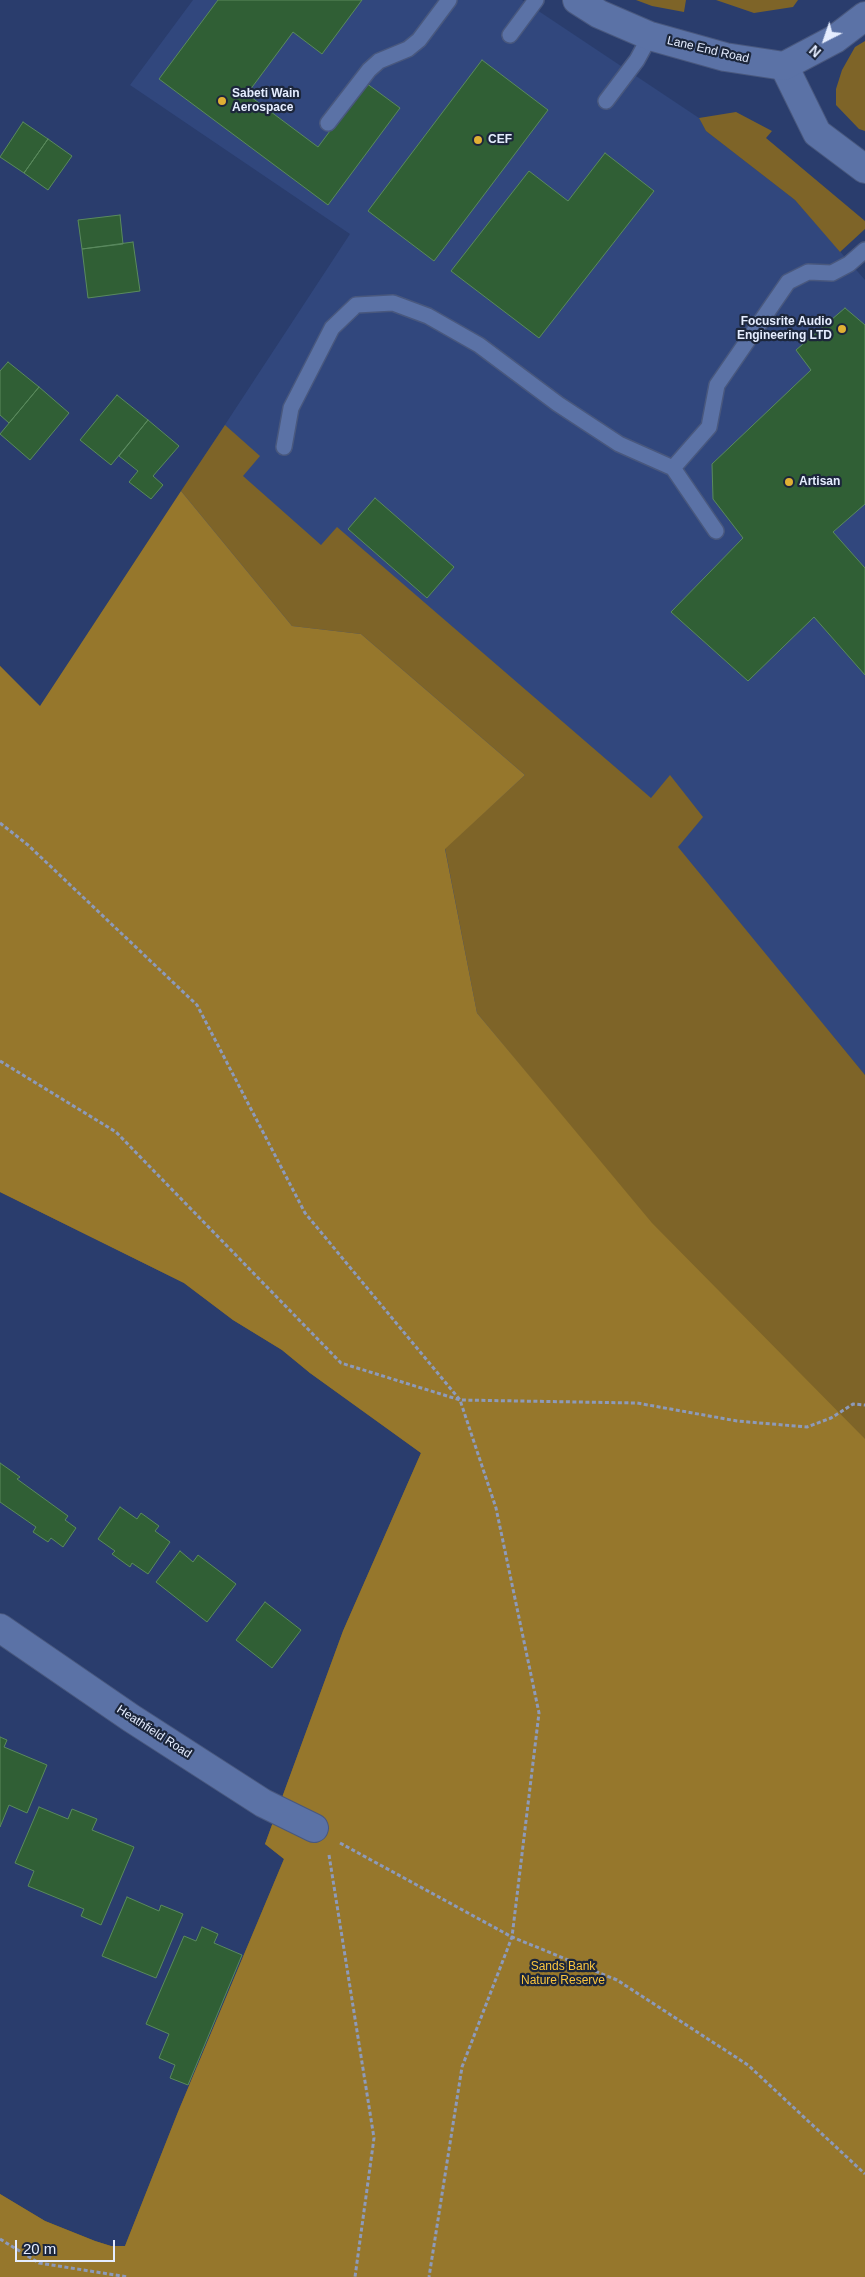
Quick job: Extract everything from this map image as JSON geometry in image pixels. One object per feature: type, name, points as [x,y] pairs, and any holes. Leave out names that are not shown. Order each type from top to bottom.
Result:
[{"type":"street","name":"Lane End Road","points":[[577,0],[599,14],[650,36],[725,57],[784,66]]},
{"type":"street","points":[[865,16],[835,39],[784,66],[817,134],[865,169]]},
{"type":"street","name":"Heathfield Road","points":[[0,1628],[131,1718],[263,1802],[320,1831]]},
{"type":"lane","points":[[328,123],[369,70],[379,61],[408,49],[419,40],[449,0]]},
{"type":"lane","points":[[510,35],[536,0]]},
{"type":"lane","points":[[606,101],[637,60],[650,36]]},
{"type":"lane","points":[[673,468],[709,427],[717,385],[788,282],[808,272],[832,274],[849,264],[865,250]]},
{"type":"lane","points":[[284,447],[291,408],[332,328],[356,305],[393,304],[428,316],[479,345],[558,404],[619,444],[673,468],[716,532]]},
{"type":"path","points":[[0,823],[28,845],[197,1004],[305,1214],[460,1400],[496,1508],[539,1713],[512,1937],[462,2067],[429,2277]]},
{"type":"path","points":[[0,1061],[116,1132],[341,1363],[460,1400],[637,1403],[737,1421],[808,1427],[831,1418],[853,1404],[865,1405]]},
{"type":"path","points":[[320,1831],[512,1937],[617,1980],[748,2065],[865,2174]]},
{"type":"path","points":[[320,1831],[374,2138],[355,2277]]},
{"type":"path","points":[[0,2239],[39,2263],[128,2277]]},
{"type":"shaded area","points":[[193,0],[522,0],[699,118],[706,131],[795,200],[865,280],[865,1075],[782,975],[576,1150],[40,707],[350,234],[130,85]]},
{"type":"green space","points":[[636,0],[686,0],[684,12],[652,6]]},
{"type":"green space","points":[[716,0],[798,0],[793,7],[754,13]]},
{"type":"green space","points":[[865,41],[865,131],[859,129],[836,105],[836,89],[842,70],[855,47]]},
{"type":"green space","points":[[736,112],[772,131],[766,138],[865,221],[865,229],[840,252],[795,200],[706,131],[699,118]]},
{"type":"green space","name":"Sands Bank Nature Reserve","points":[[225,425],[260,456],[243,476],[321,545],[337,527],[651,798],[670,775],[703,817],[678,847],[865,1075],[865,2277],[0,2277],[0,2194],[45,2221],[111,2246],[125,2246],[178,2112],[284,1859],[265,1844],[343,1631],[421,1453],[310,1373],[282,1350],[233,1320],[184,1283],[0,1192],[0,666],[40,707],[584,1143],[477,1013],[445,848],[525,775],[361,634],[292,626],[181,491]]},
{"type":"green space","name":"Sands Bank Nature Reserve","points":[[181,491],[292,626],[361,634],[525,775],[445,849],[477,1013],[652,1223],[865,1439],[865,2277],[0,2277],[0,2194],[45,2221],[111,2246],[125,2246],[178,2112],[284,1859],[265,1844],[343,1631],[421,1453],[310,1373],[282,1350],[233,1320],[184,1283],[0,1192],[0,666],[40,706]]},
{"type":"building","name":"Sabeti Wain Aerospace","points":[[218,0],[362,0],[322,54],[293,32],[247,94],[318,147],[366,83],[400,108],[328,205],[159,79]]},
{"type":"building","points":[[482,60],[548,110],[434,261],[368,211]]},
{"type":"building","points":[[23,122],[48,139],[24,173],[0,157]]},
{"type":"building","points":[[48,139],[72,156],[48,190],[24,173]]},
{"type":"building","points":[[605,153],[654,191],[539,338],[451,271],[529,171],[568,201]]},
{"type":"building","points":[[120,215],[123,244],[82,249],[78,220]]},
{"type":"building","points":[[133,242],[140,291],[88,298],[82,249]]},
{"type":"building","name":"Artisan","points":[[845,308],[865,325],[865,504],[833,532],[865,568],[865,675],[814,617],[748,681],[671,612],[743,538],[713,499],[712,464],[811,370],[796,350]]},
{"type":"building","points":[[8,362],[39,387],[9,423],[0,415],[0,371]]},
{"type":"building","points":[[39,387],[69,413],[30,460],[0,434]]},
{"type":"building","points":[[117,395],[148,420],[111,465],[80,440]]},
{"type":"building","points":[[148,420],[179,446],[153,476],[163,485],[151,499],[129,482],[138,471],[119,456]]},
{"type":"building","points":[[375,498],[454,567],[427,598],[348,529]]},
{"type":"building","points":[[0,1463],[20,1477],[17,1479],[68,1516],[65,1520],[76,1528],[63,1547],[51,1538],[48,1542],[33,1532],[36,1527],[0,1502]]},
{"type":"building","points":[[120,1507],[137,1519],[141,1513],[159,1526],[155,1531],[170,1542],[148,1574],[132,1563],[130,1567],[112,1554],[115,1551],[98,1539]]},
{"type":"building","points":[[180,1551],[193,1562],[198,1555],[236,1584],[207,1622],[156,1582]]},
{"type":"building","points":[[265,1602],[301,1630],[272,1668],[236,1640]]},
{"type":"building","points":[[0,1737],[7,1740],[4,1747],[47,1765],[27,1813],[9,1805],[0,1827]]},
{"type":"building","points":[[39,1807],[68,1819],[72,1809],[97,1819],[92,1830],[134,1847],[101,1925],[81,1916],[84,1909],[28,1886],[34,1871],[15,1863]]},
{"type":"building","points":[[127,1897],[159,1911],[161,1905],[183,1914],[156,1978],[102,1956]]},
{"type":"building","points":[[202,1927],[218,1934],[214,1943],[242,1955],[188,2085],[170,2078],[175,2065],[159,2058],[169,2034],[146,2024],[184,1936],[196,1941]]},
{"type":"place","name":"Sabeti Wain Aerospace","points":[[222,101]]},
{"type":"place","name":"CEF","points":[[478,140]]},
{"type":"place","name":"Focusrite Audio Engineering LTD","points":[[842,329]]},
{"type":"place","name":"Artisan","points":[[789,482]]}]
